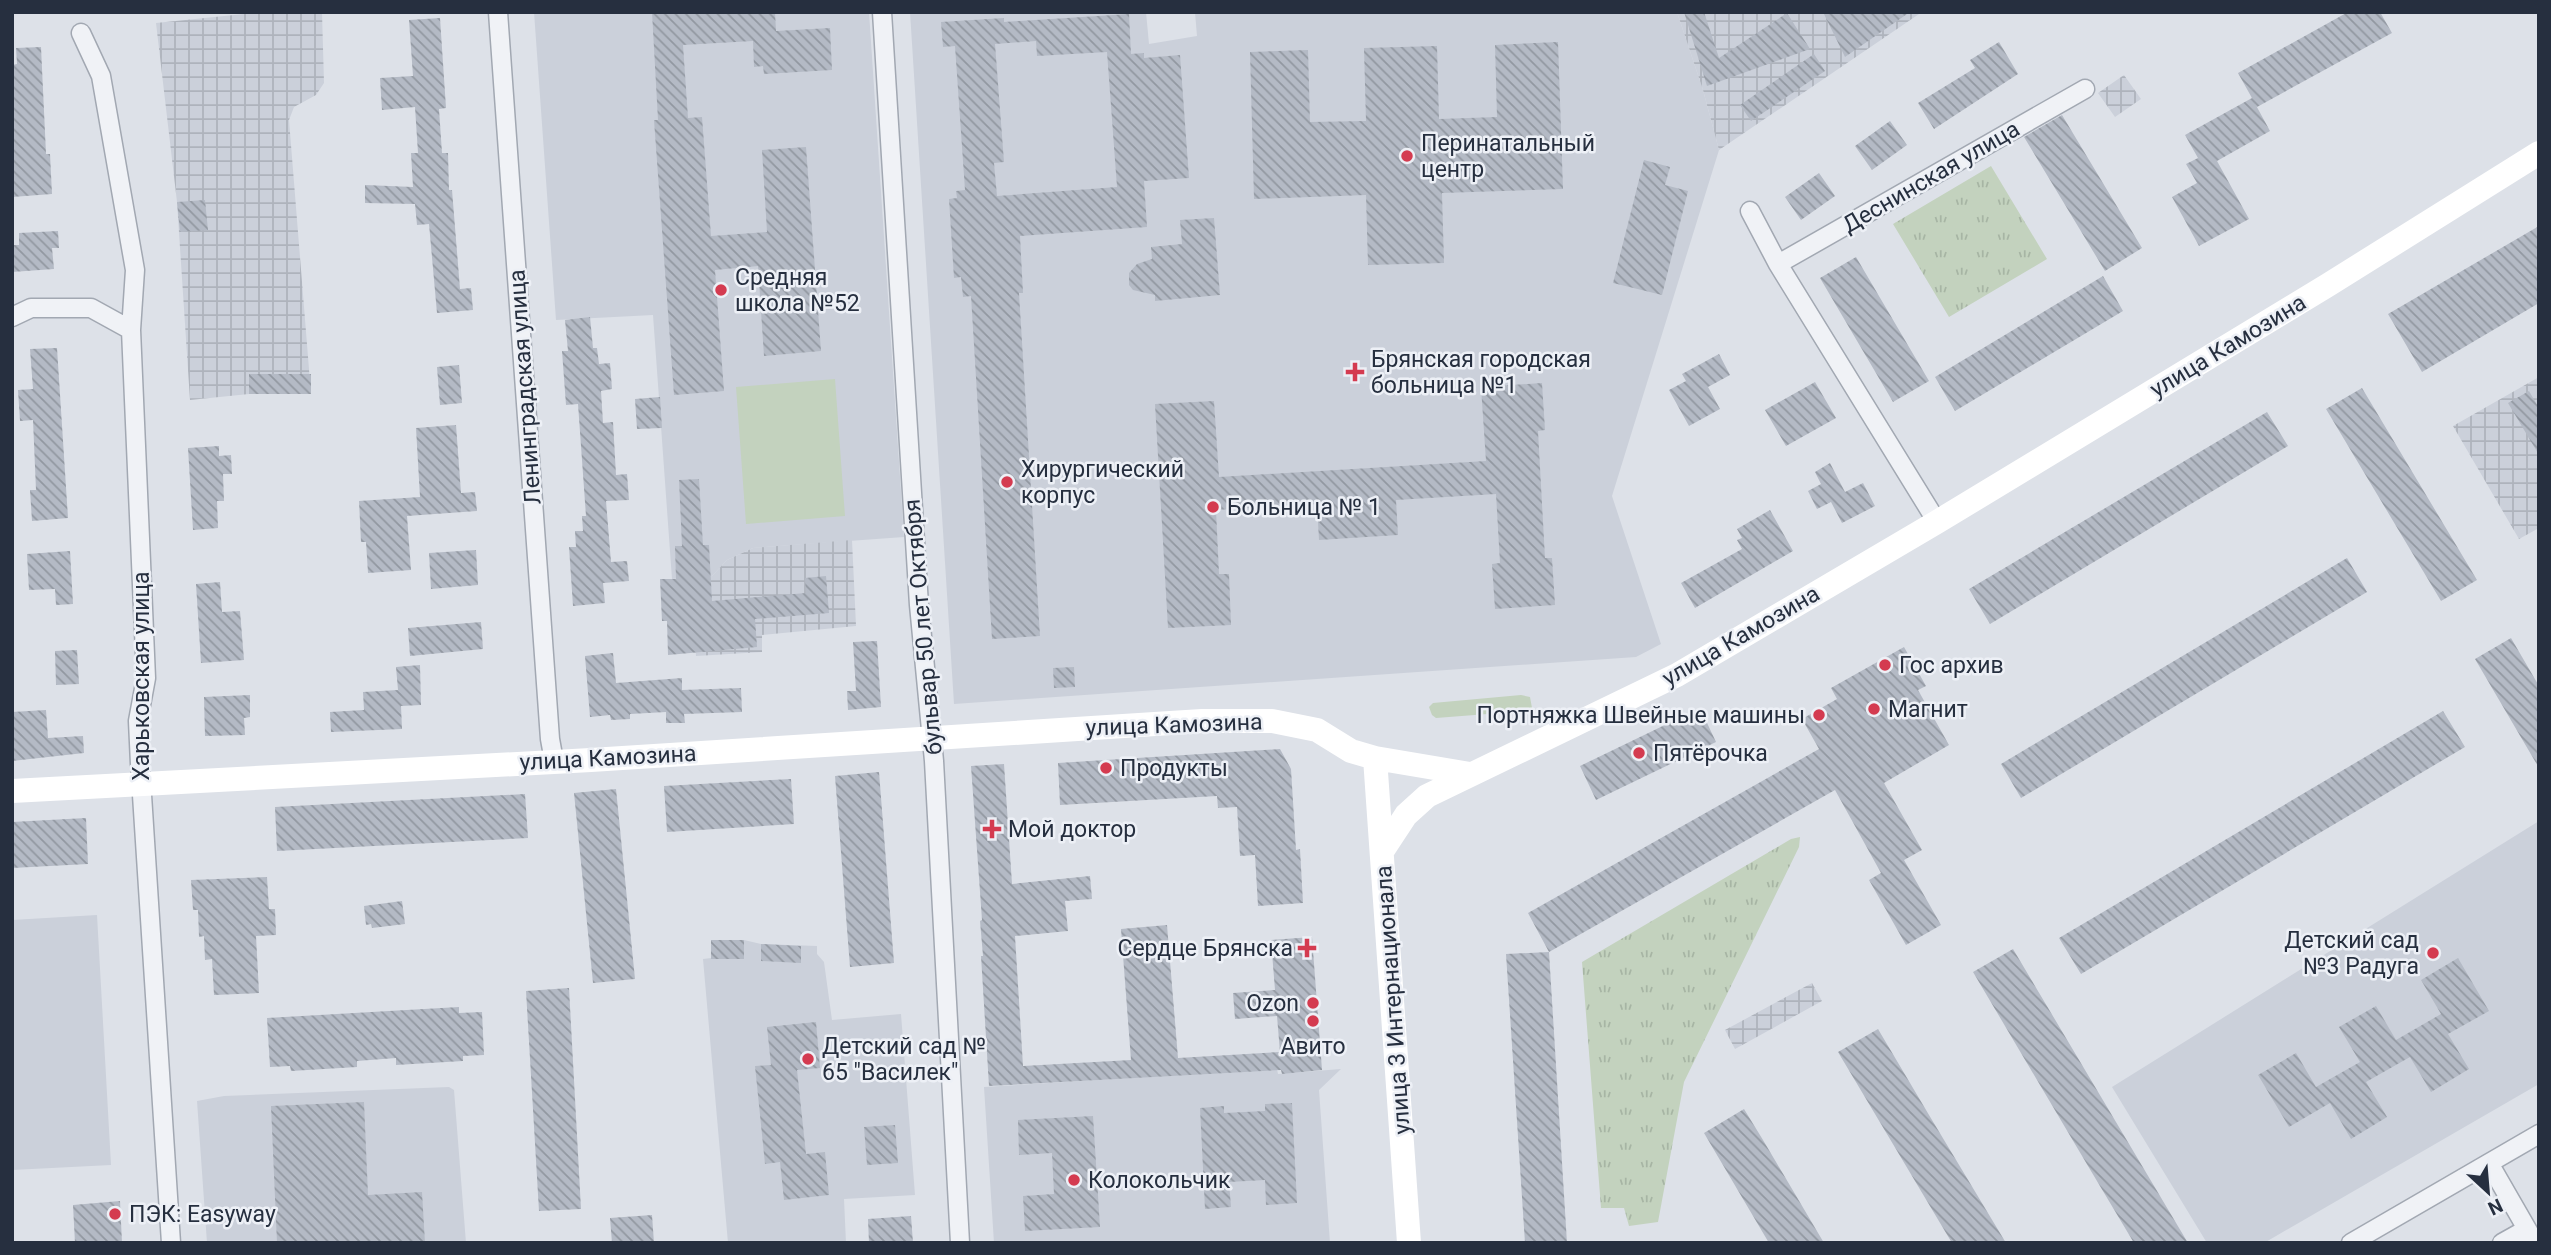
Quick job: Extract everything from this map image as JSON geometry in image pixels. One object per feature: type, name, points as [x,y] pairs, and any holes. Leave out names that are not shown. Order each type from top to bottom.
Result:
[{"type":"street","name":"Ленинградская улица","points":[[498,12],[550,739],[554,761]]},
{"type":"street","name":"бульвар 50 лет Октября","points":[[882,12],[919,605],[932,739],[960,1243]]},
{"type":"street","name":"Харьковская улица","points":[[81,33],[101,76],[135,270],[131,330],[146,678],[138,720],[171,1243]]},
{"type":"street","name":"Деснинская улица","points":[[1778,264],[2085,89]]},
{"type":"street","name":"улица Камозина","points":[[12,791],[932,739],[1202,721],[1272,721],[1317,730],[1350,751],[1375,758],[1470,774],[1677,675],[1937,522],[2328,285],[2539,153]]},
{"type":"street","points":[[1750,211],[1778,264],[1937,522]]},
{"type":"street","points":[[12,317],[31,308],[91,308],[131,330]]},
{"type":"street","name":"улица 3 Интернационала","points":[[1375,758],[1409,1243]]},
{"type":"street","points":[[1383,850],[1406,815],[1427,796],[1470,774]]},
{"type":"street","points":[[2351,1243],[2539,1134]]},
{"type":"street","points":[[2489,1163],[2531,1236],[2502,1243]]},
{"type":"shaded area","points":[[263,12],[322,12],[324,83],[316,95],[294,107],[289,120],[311,394],[249,394],[190,400],[177,202],[156,23]]},
{"type":"shaded area","name":"Средняя школа №52","points":[[534,12],[869,12],[904,537],[753,548],[727,560],[712,576],[672,579],[653,315],[556,320]]},
{"type":"shaded area","name":"Брянская городская больница №1","points":[[910,12],[1146,12],[1149,44],[1197,36],[1195,12],[1677,12],[1703,90],[1719,150],[1612,496],[1661,644],[1636,657],[954,704]]},
{"type":"shaded area","points":[[1677,12],[1922,12],[1719,150],[1703,90]]},
{"type":"shaded area","points":[[2124,75],[2141,99],[2115,117],[2098,93]]},
{"type":"shaded area","points":[[2539,377],[2539,528],[2519,539],[2453,426]]},
{"type":"shaded area","points":[[852,540],[856,626],[762,635],[762,652],[696,656],[691,578],[712,576],[727,560],[753,548]]},
{"type":"shaded area","name":"Детский сад №3 Радуга","points":[[2539,821],[2539,1084],[2264,1243],[2207,1243],[2112,1087]]},
{"type":"shaded area","points":[[97,915],[111,1165],[12,1170],[12,920]]},
{"type":"shaded area","name":"Детский сад № 65 \"Василек\"","points":[[711,940],[817,946],[817,954],[824,962],[832,1020],[901,1014],[915,1195],[844,1199],[846,1243],[728,1243],[703,959],[711,958]]},
{"type":"shaded area","points":[[1812,983],[1822,1001],[1735,1049],[1725,1030]]},
{"type":"shaded area","points":[[1277,1069],[1278,1074],[1341,1069],[1319,1090],[1330,1243],[994,1243],[984,1087]]},
{"type":"shaded area","points":[[449,1087],[454,1090],[466,1243],[207,1243],[197,1101],[224,1096]]},
{"type":"green space","points":[[1991,166],[2047,259],[1949,317],[1893,224]]},
{"type":"green space","points":[[835,379],[845,516],[746,524],[736,387]]},
{"type":"green space","points":[[1521,695],[1530,697],[1532,708],[1527,711],[1436,718],[1429,707],[1433,703]]},
{"type":"green space","points":[[1800,837],[1799,847],[1684,1082],[1658,1222],[1629,1226],[1624,1208],[1601,1208],[1582,962],[1791,839]]},
{"type":"building","points":[[652,12],[775,12],[776,31],[830,28],[832,70],[764,74],[763,66],[754,67],[753,41],[683,45],[688,118],[702,117],[711,236],[767,232],[762,150],[806,147],[821,351],[764,356],[758,266],[715,270],[724,391],[674,395],[654,120],[658,120]]},
{"type":"building","points":[[1684,12],[1704,12],[1719,58],[1787,13],[1810,49],[1707,86]]},
{"type":"building","points":[[1823,12],[1910,12],[1845,57]]},
{"type":"building","points":[[2348,12],[2380,12],[2392,33],[2257,107],[2238,73]]},
{"type":"building","points":[[1129,14],[1131,54],[1144,53],[1144,58],[1180,55],[1189,178],[1144,181],[1147,227],[1020,236],[1023,293],[1019,293],[1040,636],[992,639],[971,296],[963,297],[961,277],[954,278],[949,199],[957,198],[956,191],[965,190],[955,46],[943,47],[941,22],[1004,18],[1004,22]],"holes":[[[1036,41],[1037,56],[1107,52],[1117,187],[997,196],[994,163],[1004,162],[995,44]]]},
{"type":"building","points":[[440,18],[446,108],[439,109],[442,153],[448,153],[449,190],[452,190],[460,289],[471,288],[473,310],[437,313],[429,224],[417,225],[415,204],[365,203],[365,185],[413,187],[411,153],[418,153],[415,107],[382,110],[380,78],[413,76],[409,20]]},
{"type":"building","name":"Перинатальный центр","points":[[1558,42],[1563,189],[1442,193],[1444,263],[1368,265],[1366,195],[1254,199],[1250,52],[1308,50],[1310,122],[1366,121],[1364,48],[1437,46],[1439,119],[1497,117],[1495,45]]},
{"type":"building","points":[[1999,42],[2018,74],[1934,129],[1918,103],[1975,68],[1970,60]]},
{"type":"building","points":[[41,47],[46,154],[50,154],[52,194],[12,197],[12,65],[17,64],[16,48]]},
{"type":"building","points":[[1814,54],[1825,71],[1751,121],[1740,105]]},
{"type":"building","points":[[2252,98],[2270,131],[2217,161],[2249,219],[2199,246],[2172,197],[2197,183],[2186,164],[2198,158],[2185,135]]},
{"type":"building","points":[[2062,115],[2142,248],[2105,271],[2024,137]]},
{"type":"building","points":[[1890,121],[1907,145],[1872,170],[1855,146]]},
{"type":"building","points":[[1644,160],[1670,167],[1665,185],[1688,191],[1662,295],[1613,283]]},
{"type":"building","points":[[1819,173],[1835,196],[1801,220],[1785,197]]},
{"type":"building","points":[[205,200],[208,230],[180,232],[177,202]]},
{"type":"building","points":[[1214,218],[1220,295],[1155,301],[1155,295],[1133,290],[1129,285],[1129,273],[1137,264],[1152,259],[1151,247],[1182,244],[1180,220]]},
{"type":"building","points":[[2539,226],[2539,303],[2422,372],[2388,314]]},
{"type":"building","points":[[58,231],[59,248],[52,248],[54,269],[12,272],[12,245],[19,245],[19,233]]},
{"type":"building","points":[[1856,257],[1929,381],[1893,402],[1820,278]]},
{"type":"building","points":[[2103,276],[2123,311],[1955,411],[1935,377]]},
{"type":"building","points":[[590,317],[593,348],[597,348],[599,364],[610,363],[612,389],[601,391],[603,423],[613,422],[616,475],[627,474],[629,500],[606,501],[611,562],[627,561],[629,581],[603,583],[605,603],[573,606],[569,547],[576,547],[575,531],[583,531],[582,516],[586,516],[578,404],[566,405],[562,351],[568,351],[565,320]]},
{"type":"building","points":[[57,348],[68,518],[32,521],[30,490],[36,490],[33,420],[20,421],[18,390],[33,389],[30,349]]},
{"type":"building","points":[[1719,354],[1730,375],[1708,387],[1720,409],[1689,426],[1669,390],[1686,381],[1682,374]]},
{"type":"building","points":[[459,365],[462,403],[440,405],[437,367]]},
{"type":"building","points":[[249,374],[311,374],[311,394],[249,394]]},
{"type":"building","points":[[1815,382],[1836,418],[1786,446],[1765,410]]},
{"type":"building","name":"Больница № 1","points":[[1542,383],[1545,430],[1538,431],[1545,558],[1552,558],[1555,605],[1495,609],[1492,564],[1500,563],[1496,494],[1396,500],[1398,535],[1319,540],[1317,504],[1216,510],[1219,574],[1229,574],[1231,625],[1168,628],[1155,404],[1214,401],[1219,477],[1486,461],[1481,387]]},
{"type":"building","points":[[2362,388],[2477,580],[2441,601],[2326,409]]},
{"type":"building","points":[[2529,391],[2539,408],[2539,455],[2508,403]]},
{"type":"building","points":[[660,397],[662,428],[637,429],[635,399]]},
{"type":"building","points":[[2267,412],[2288,446],[1990,624],[1969,589]]},
{"type":"building","points":[[456,425],[461,493],[475,492],[477,511],[407,516],[411,570],[368,573],[366,542],[361,542],[359,501],[420,497],[416,428]]},
{"type":"building","points":[[219,446],[219,456],[231,455],[232,474],[223,474],[224,501],[217,501],[218,528],[193,530],[188,448]]},
{"type":"building","points":[[1830,463],[1845,492],[1863,483],[1875,506],[1842,523],[1831,502],[1817,509],[1808,491],[1821,484],[1815,472]]},
{"type":"building","points":[[699,479],[703,545],[709,545],[712,601],[806,593],[805,578],[826,576],[829,613],[755,619],[757,647],[668,655],[667,621],[662,621],[660,579],[676,579],[675,546],[682,546],[679,480]]},
{"type":"building","points":[[1770,510],[1793,551],[1695,608],[1681,583],[1742,549],[1737,540],[1742,538],[1737,529]]},
{"type":"building","points":[[476,550],[478,585],[431,589],[429,553]]},
{"type":"building","points":[[70,551],[73,604],[56,605],[55,589],[29,590],[27,554]]},
{"type":"building","points":[[2347,558],[2367,592],[2021,798],[2001,764]]},
{"type":"building","points":[[220,582],[222,612],[240,611],[244,660],[201,663],[196,584]]},
{"type":"building","points":[[481,622],[483,649],[410,656],[408,628]]},
{"type":"building","points":[[2511,638],[2539,686],[2539,768],[2475,659]]},
{"type":"building","points":[[877,641],[881,707],[848,710],[847,691],[856,691],[853,642]]},
{"type":"building","points":[[1904,647],[1926,686],[1918,690],[1949,745],[1884,783],[1922,850],[1904,860],[1941,925],[1906,945],[1869,880],[1881,873],[1835,790],[1549,952],[1528,913],[1819,749],[1802,719],[1837,699],[1831,688]]},
{"type":"building","points":[[77,650],[79,684],[56,685],[55,651]]},
{"type":"building","points":[[613,653],[616,683],[682,678],[682,690],[741,688],[742,712],[684,714],[685,723],[666,723],[666,712],[630,714],[630,719],[611,720],[610,715],[590,717],[585,656]]},
{"type":"building","points":[[420,665],[421,705],[401,706],[402,729],[331,732],[330,712],[364,710],[363,692],[398,690],[396,667]]},
{"type":"building","points":[[1074,667],[1075,687],[1054,688],[1053,668]]},
{"type":"building","points":[[250,695],[250,717],[244,718],[245,735],[205,736],[204,697]]},
{"type":"building","points":[[1700,708],[1716,742],[1596,800],[1580,766]]},
{"type":"building","points":[[46,710],[48,738],[83,736],[84,753],[12,761],[12,712]]},
{"type":"building","points":[[2443,711],[2465,747],[2081,974],[2059,938]]},
{"type":"building","points":[[1280,749],[1291,769],[1296,850],[1300,849],[1303,903],[1258,906],[1255,855],[1240,856],[1237,807],[1218,808],[1217,796],[1060,805],[1058,763]]},
{"type":"building","points":[[1004,764],[1012,884],[1090,876],[1092,899],[1065,901],[1068,931],[1015,936],[1023,1066],[1131,1060],[1121,929],[1167,925],[1178,1058],[1280,1052],[1277,1016],[1235,1019],[1233,993],[1275,990],[1271,940],[1312,937],[1322,1070],[989,1086],[981,956],[982,920],[971,766]]},
{"type":"building","points":[[879,772],[894,963],[850,967],[835,776]]},
{"type":"building","points":[[791,779],[794,824],[667,832],[664,786]]},
{"type":"building","points":[[616,789],[635,979],[593,983],[574,793]]},
{"type":"building","points":[[525,794],[528,838],[277,851],[275,807]]},
{"type":"building","points":[[86,818],[88,864],[12,868],[12,822]]},
{"type":"building","points":[[267,877],[269,909],[275,909],[276,935],[256,936],[259,993],[214,995],[212,959],[205,960],[204,936],[199,937],[198,910],[193,910],[191,880]]},
{"type":"building","points":[[402,901],[405,924],[372,928],[371,924],[366,925],[364,906]]},
{"type":"building","points":[[711,940],[744,940],[744,959],[711,959]]},
{"type":"building","points":[[761,944],[801,946],[801,963],[761,961]]},
{"type":"building","points":[[2013,949],[2188,1243],[2134,1243],[2088,1166],[1973,972]]},
{"type":"building","points":[[1549,952],[1567,1243],[1525,1243],[1506,954]]},
{"type":"building","points":[[2458,958],[2489,1011],[2448,1034],[2469,1069],[2431,1092],[2410,1057],[2366,1082],[2387,1117],[2351,1139],[2330,1103],[2289,1127],[2258,1075],[2296,1053],[2316,1087],[2360,1062],[2339,1027],[2376,1006],[2396,1040],[2441,1014],[2421,980]]},
{"type":"building","points":[[569,988],[581,1209],[539,1211],[526,991]]},
{"type":"building","points":[[459,1007],[459,1013],[482,1012],[484,1055],[463,1056],[463,1061],[396,1065],[396,1058],[357,1061],[357,1067],[291,1071],[290,1066],[270,1067],[267,1018]]},
{"type":"building","points":[[816,1022],[820,1068],[797,1070],[806,1154],[825,1152],[829,1195],[784,1200],[780,1162],[765,1164],[755,1066],[771,1065],[767,1027]]},
{"type":"building","points":[[1878,1029],[2006,1243],[1952,1243],[1838,1052]]},
{"type":"building","points":[[364,1102],[368,1195],[422,1192],[425,1243],[277,1243],[271,1106]]},
{"type":"building","points":[[1292,1103],[1297,1203],[1266,1205],[1265,1180],[1229,1182],[1231,1207],[1205,1209],[1200,1108],[1224,1106],[1224,1113],[1265,1111],[1265,1104]]},
{"type":"building","points":[[1744,1109],[1824,1243],[1769,1243],[1704,1133]]},
{"type":"building","points":[[1093,1116],[1100,1227],[1025,1231],[1023,1196],[1054,1194],[1052,1153],[1019,1155],[1018,1120]]},
{"type":"building","points":[[895,1125],[898,1163],[867,1165],[864,1127]]},
{"type":"building","points":[[120,1201],[122,1243],[75,1243],[73,1205]]},
{"type":"building","points":[[652,1215],[654,1243],[612,1243],[610,1218]]},
{"type":"building","points":[[911,1216],[913,1243],[869,1243],[868,1219]]},
{"type":"place","name":"Перинатальный центр","points":[[1407,156]]},
{"type":"place","name":"Средняя школа №52","points":[[721,290]]},
{"type":"place","name":"Брянская городская больница №1","points":[[1355,372]]},
{"type":"place","name":"Хирургический корпус","points":[[1007,482]]},
{"type":"place","name":"Больница № 1","points":[[1213,507]]},
{"type":"place","name":"Гос архив","points":[[1885,665]]},
{"type":"place","name":"Магнит","points":[[1874,709]]},
{"type":"place","name":"Портняжка Швейные машины","points":[[1819,715]]},
{"type":"place","name":"Пятёрочка","points":[[1639,753]]},
{"type":"place","name":"Продукты","points":[[1106,768]]},
{"type":"place","name":"Мой доктор","points":[[992,829]]},
{"type":"place","name":"Сердце Брянска","points":[[1307,948]]},
{"type":"place","name":"Детский сад №3 Радуга","points":[[2433,953]]},
{"type":"place","name":"Ozon","points":[[1313,1003]]},
{"type":"place","name":"Авито","points":[[1313,1021]]},
{"type":"place","name":"Детский сад № 65 \"Василек\"","points":[[808,1059]]},
{"type":"place","name":"Колокольчик","points":[[1074,1180]]},
{"type":"place","name":"ПЭК: Easyway","points":[[115,1214]]}]
